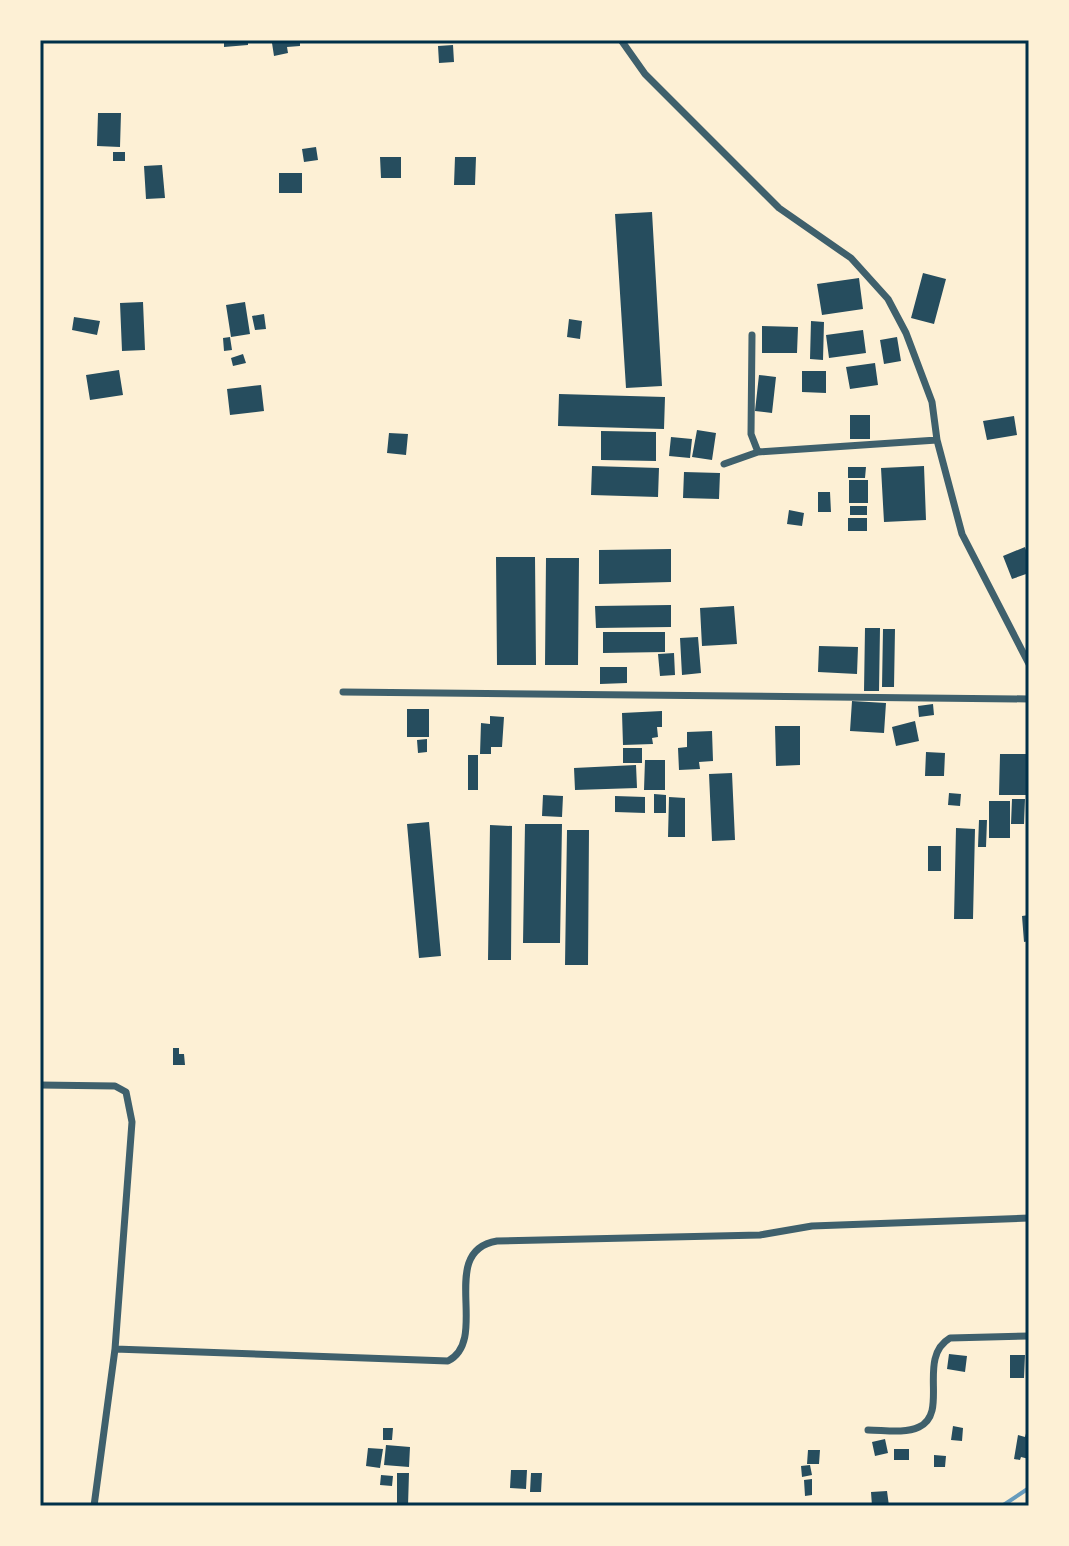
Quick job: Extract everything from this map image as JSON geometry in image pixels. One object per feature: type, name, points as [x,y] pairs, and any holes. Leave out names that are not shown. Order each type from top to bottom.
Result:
[{"type":"street","points":[[621,40],[645,74],[779,208],[851,258],[888,299],[906,333],[932,402],[937,440],[962,534],[1029,664]]},
{"type":"street","points":[[752,335],[751,434],[758,452]]},
{"type":"street","points":[[724,464],[758,452],[937,440]]},
{"type":"street","points":[[343,692],[1029,699]]},
{"type":"street","points":[[40,1085],[115,1086],[126,1092],[132,1122],[115,1349],[94,1506]]},
{"type":"street","points":[[115,1349],[448,1361],[458,1355],[464,1343],[468,1265],[472,1253],[481,1244],[760,1235],[812,1226],[1029,1218]]},
{"type":"street","points":[[868,1430],[908,1430],[920,1427],[929,1420],[936,1351],[941,1343],[950,1338],[1029,1336]]},
{"type":"building","points":[[224,40],[248,40],[248,45],[224,47]]},
{"type":"building","points":[[300,40],[300,46],[287,47],[288,53],[274,56],[272,43]]},
{"type":"building","points":[[453,45],[454,62],[439,63],[438,46]]},
{"type":"building","points":[[98,113],[121,113],[120,147],[97,146]]},
{"type":"building","points":[[316,147],[318,160],[304,162],[302,149]]},
{"type":"building","points":[[113,152],[125,152],[125,161],[113,161]]},
{"type":"building","points":[[380,157],[401,157],[401,178],[381,178]]},
{"type":"building","points":[[455,157],[476,157],[475,185],[454,185]]},
{"type":"building","points":[[162,165],[165,198],[146,199],[144,166]]},
{"type":"building","points":[[279,173],[302,173],[302,193],[279,193]]},
{"type":"building","points":[[652,212],[662,386],[626,388],[615,214]]},
{"type":"building","points":[[923,273],[946,279],[934,324],[911,318]]},
{"type":"building","points":[[859,278],[863,309],[822,315],[817,284]]},
{"type":"building","points":[[143,302],[145,350],[122,351],[120,303]]},
{"type":"building","points":[[245,302],[250,334],[231,337],[226,305]]},
{"type":"building","points":[[264,314],[266,329],[255,330],[252,316]]},
{"type":"building","points":[[74,317],[100,321],[97,335],[72,330]]},
{"type":"building","points":[[569,319],[582,321],[580,339],[567,337]]},
{"type":"building","points":[[811,321],[824,322],[823,360],[810,359]]},
{"type":"building","points":[[762,326],[798,327],[797,353],[762,353]]},
{"type":"building","points":[[863,330],[866,353],[829,358],[826,335]]},
{"type":"building","points":[[230,337],[232,350],[224,351],[223,338]]},
{"type":"building","points":[[897,337],[901,361],[884,364],[880,340]]},
{"type":"building","points":[[243,354],[246,363],[233,366],[231,358]]},
{"type":"building","points":[[875,363],[878,385],[850,389],[846,367]]},
{"type":"building","points":[[119,370],[123,395],[90,400],[86,375]]},
{"type":"building","points":[[802,371],[826,371],[826,393],[802,392]]},
{"type":"building","points":[[759,375],[776,377],[772,413],[755,411]]},
{"type":"building","points":[[261,385],[264,411],[230,415],[227,389]]},
{"type":"building","points":[[559,394],[665,397],[664,429],[558,426]]},
{"type":"building","points":[[850,415],[870,415],[870,439],[850,439]]},
{"type":"building","points":[[1014,416],[1017,435],[987,440],[983,421]]},
{"type":"building","points":[[697,430],[716,433],[712,460],[692,457]]},
{"type":"building","points":[[601,431],[656,432],[656,461],[601,460]]},
{"type":"building","points":[[389,433],[408,434],[406,455],[387,453]]},
{"type":"building","points":[[671,437],[692,439],[690,458],[669,456]]},
{"type":"building","points":[[592,466],[659,468],[658,497],[591,495]]},
{"type":"building","points":[[924,466],[926,520],[884,522],[881,468]]},
{"type":"building","points":[[848,467],[866,467],[865,478],[848,478]]},
{"type":"building","points":[[684,472],[720,473],[719,499],[683,498]]},
{"type":"building","points":[[849,480],[868,480],[868,503],[849,503]]},
{"type":"building","points":[[818,492],[830,492],[831,512],[818,512]]},
{"type":"building","points":[[850,506],[867,506],[867,515],[850,515]]},
{"type":"building","points":[[789,510],[804,513],[802,526],[787,524]]},
{"type":"building","points":[[848,518],[867,518],[867,531],[848,531]]},
{"type":"building","points":[[1025,547],[1029,573],[1012,579],[1003,556]]},
{"type":"building","points":[[671,549],[671,582],[599,584],[599,550]]},
{"type":"building","points":[[496,557],[535,557],[536,665],[497,665]]},
{"type":"building","points":[[546,558],[579,558],[578,665],[545,665]]},
{"type":"building","points":[[671,605],[671,627],[596,628],[595,606]]},
{"type":"building","points":[[734,606],[737,644],[702,646],[700,608]]},
{"type":"building","points":[[865,628],[880,628],[879,691],[864,691]]},
{"type":"building","points":[[883,629],[895,629],[894,687],[882,687]]},
{"type":"building","points":[[603,632],[665,632],[665,652],[603,653]]},
{"type":"building","points":[[698,637],[701,673],[682,675],[680,638]]},
{"type":"building","points":[[819,646],[858,647],[857,674],[818,672]]},
{"type":"building","points":[[674,653],[675,675],[660,676],[658,654]]},
{"type":"building","points":[[600,667],[627,667],[627,683],[600,684]]},
{"type":"building","points":[[852,701],[886,703],[884,733],[850,731]]},
{"type":"building","points":[[933,704],[934,715],[919,717],[918,706]]},
{"type":"building","points":[[407,709],[429,709],[429,737],[407,737]]},
{"type":"building","points":[[662,711],[662,727],[657,727],[658,737],[652,738],[653,744],[623,745],[622,713]]},
{"type":"building","points":[[490,716],[504,717],[502,747],[491,747],[491,754],[480,754],[481,723],[490,724]]},
{"type":"building","points":[[915,721],[919,741],[896,746],[892,727]]},
{"type":"building","points":[[775,726],[800,726],[800,765],[776,766]]},
{"type":"building","points":[[712,731],[713,761],[699,762],[700,769],[679,770],[678,748],[687,747],[687,732]]},
{"type":"building","points":[[427,739],[427,752],[418,753],[417,740]]},
{"type":"building","points":[[623,748],[642,748],[642,763],[623,763]]},
{"type":"building","points":[[926,752],[945,753],[944,776],[925,776]]},
{"type":"building","points":[[1000,754],[1029,754],[1029,795],[999,795]]},
{"type":"building","points":[[468,755],[478,755],[478,790],[468,790]]},
{"type":"building","points":[[645,760],[665,760],[665,790],[644,790]]},
{"type":"building","points":[[636,765],[637,788],[575,790],[574,768]]},
{"type":"building","points":[[732,773],[735,840],[712,841],[709,774]]},
{"type":"building","points":[[949,793],[961,794],[960,806],[948,805]]},
{"type":"building","points":[[654,794],[666,795],[666,813],[654,813]]},
{"type":"building","points":[[543,795],[563,796],[562,817],[542,816]]},
{"type":"building","points":[[615,796],[645,797],[645,813],[615,812]]},
{"type":"building","points":[[669,797],[685,798],[685,837],[668,837]]},
{"type":"building","points":[[1012,799],[1025,799],[1024,824],[1011,824]]},
{"type":"building","points":[[989,801],[1010,801],[1010,838],[989,838]]},
{"type":"building","points":[[979,820],[987,820],[986,847],[978,847]]},
{"type":"building","points":[[429,822],[441,956],[419,958],[407,824]]},
{"type":"building","points":[[525,824],[562,824],[560,943],[523,943]]},
{"type":"building","points":[[490,825],[512,826],[511,960],[488,960]]},
{"type":"building","points":[[956,828],[975,829],[973,919],[954,919]]},
{"type":"building","points":[[567,830],[589,830],[588,965],[565,965]]},
{"type":"building","points":[[928,846],[941,846],[941,871],[928,871]]},
{"type":"building","points":[[1029,915],[1029,941],[1024,942],[1022,916]]},
{"type":"building","points":[[173,1048],[179,1048],[179,1054],[184,1054],[185,1065],[173,1065]]},
{"type":"building","points":[[949,1354],[967,1356],[965,1372],[947,1369]]},
{"type":"building","points":[[1010,1355],[1025,1355],[1024,1378],[1010,1378]]},
{"type":"building","points":[[953,1426],[963,1428],[962,1441],[951,1440]]},
{"type":"building","points":[[1028,1426],[1029,1459],[1014,1459],[1018,1435],[1025,1437]]},
{"type":"building","points":[[383,1428],[393,1428],[392,1440],[383,1440]]},
{"type":"building","points":[[885,1439],[888,1453],[875,1456],[872,1442]]},
{"type":"building","points":[[386,1445],[410,1447],[409,1467],[384,1465]]},
{"type":"building","points":[[368,1448],[383,1449],[380,1468],[366,1466]]},
{"type":"building","points":[[894,1449],[909,1449],[909,1460],[894,1460]]},
{"type":"building","points":[[808,1450],[820,1450],[819,1464],[807,1464]]},
{"type":"building","points":[[934,1455],[946,1456],[945,1467],[934,1467]]},
{"type":"building","points":[[810,1465],[812,1475],[802,1477],[801,1466]]},
{"type":"building","points":[[511,1470],[527,1470],[526,1489],[510,1488]]},
{"type":"building","points":[[397,1473],[409,1473],[408,1506],[397,1506]]},
{"type":"building","points":[[531,1473],[542,1473],[541,1492],[530,1492]]},
{"type":"building","points":[[381,1475],[393,1476],[392,1486],[380,1485]]},
{"type":"building","points":[[812,1479],[812,1495],[805,1496],[804,1480]]},
{"type":"building","points":[[887,1491],[889,1506],[872,1506],[871,1492]]},
{"type":"waterway","points":[[1002,1506],[1029,1488]]}]
